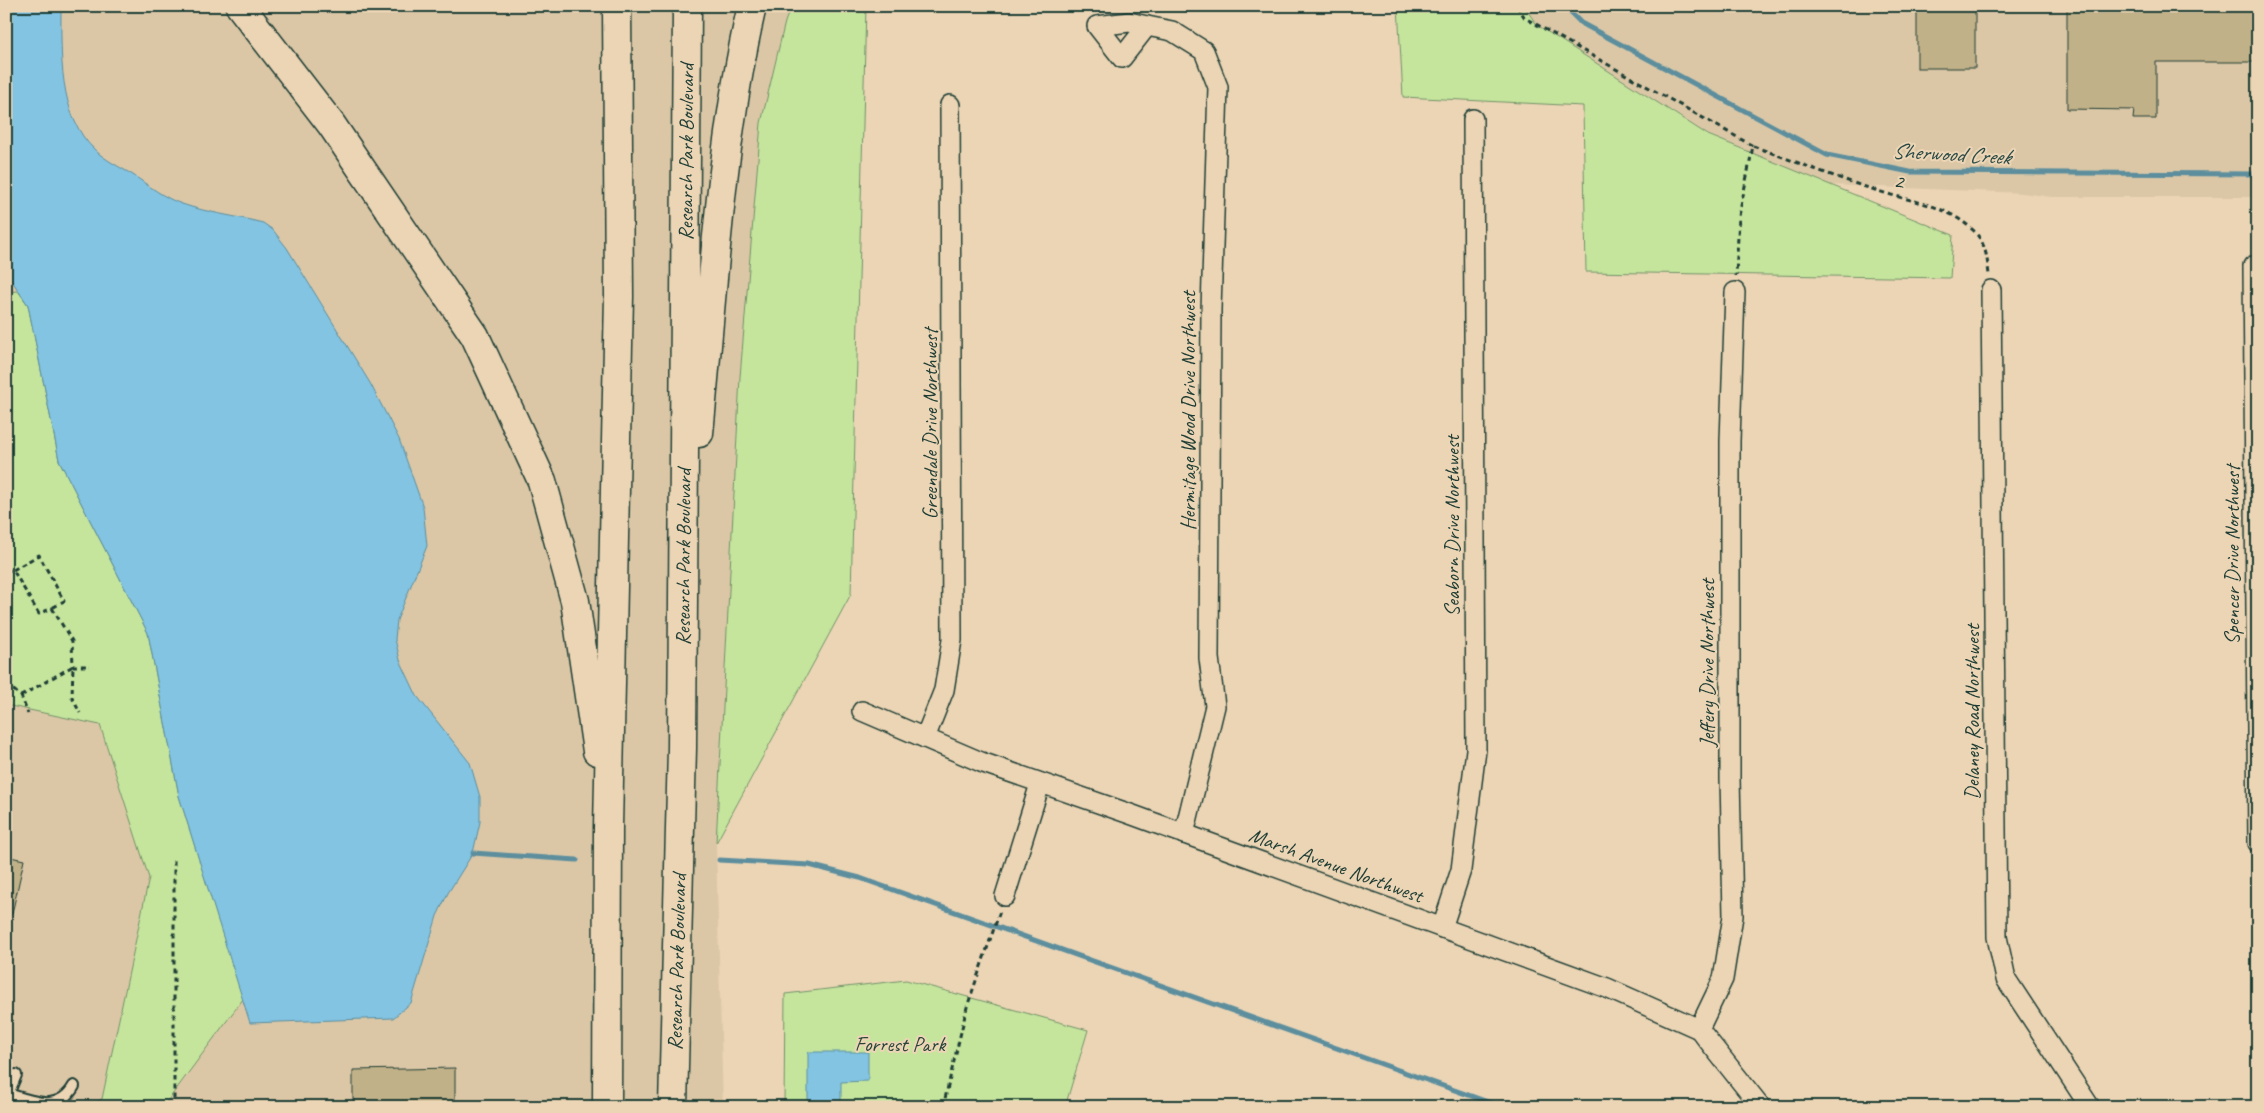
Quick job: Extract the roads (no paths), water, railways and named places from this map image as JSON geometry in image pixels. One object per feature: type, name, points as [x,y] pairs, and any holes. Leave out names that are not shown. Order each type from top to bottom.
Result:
[{"type":"highway","points":[[240,6],[331,124],[475,336],[542,481],[574,601],[608,828]]},
{"type":"highway","points":[[607,1107],[608,828],[619,296],[617,6]]},
{"type":"highway","name":"Research Park Boulevard","points":[[673,1107],[682,748],[681,621],[687,6]]},
{"type":"highway","points":[[681,621],[720,216],[738,67],[752,6]]},
{"type":"street","name":"Hermitage Wood Drive Northwest","points":[[1147,26],[1172,32],[1204,51],[1218,87],[1211,310],[1209,658],[1215,706],[1184,834]]},
{"type":"street","name":"Greendale Drive Northwest","points":[[925,738],[944,690],[952,640],[950,105]]},
{"type":"street","name":"Seaborn Drive Northwest","points":[[1442,928],[1461,870],[1476,750],[1473,119]]},
{"type":"street","name":"Spencer Drive Northwest","points":[[2252,266],[2258,843]]},
{"type":"street","name":"Delaney Road Northwest","points":[[1991,290],[1997,937],[2006,979],[2090,1107]]},
{"type":"street","name":"Jeffery Drive Northwest","points":[[1699,1029],[1724,979],[1733,916],[1730,778],[1730,451],[1735,292]]},
{"type":"street","name":"Marsh Avenue Northwest","points":[[862,711],[1040,784],[1184,834],[1607,988],[1699,1029],[1761,1107]]},
{"type":"street","points":[[1005,896],[1040,784]]},
{"type":"lane","points":[[16,1075],[7,1094],[35,1103],[55,1104],[64,1100],[74,1086]]},
{"type":"water","points":[[6,6],[61,6],[62,63],[68,102],[74,120],[83,136],[99,154],[175,201],[202,210],[263,223],[273,230],[287,248],[370,383],[399,439],[423,507],[427,546],[397,620],[395,639],[400,660],[417,696],[470,763],[480,797],[480,822],[473,853],[448,893],[437,916],[411,1003],[393,1018],[250,1023],[179,796],[148,633],[59,460],[28,305],[6,272]]},
{"type":"water","points":[[808,1052],[868,1052],[868,1081],[841,1082],[841,1107],[808,1107]]},
{"type":"waterway","name":"Sherwood Creek","points":[[1564,6],[1581,23],[1827,155],[1910,172],[2258,174]]},
{"type":"waterway","points":[[473,853],[577,860]]},
{"type":"waterway","points":[[719,860],[809,865],[860,878],[1502,1107]]},
{"type":"park label","name":"Forrest Park","points":[[900,1044]]}]
